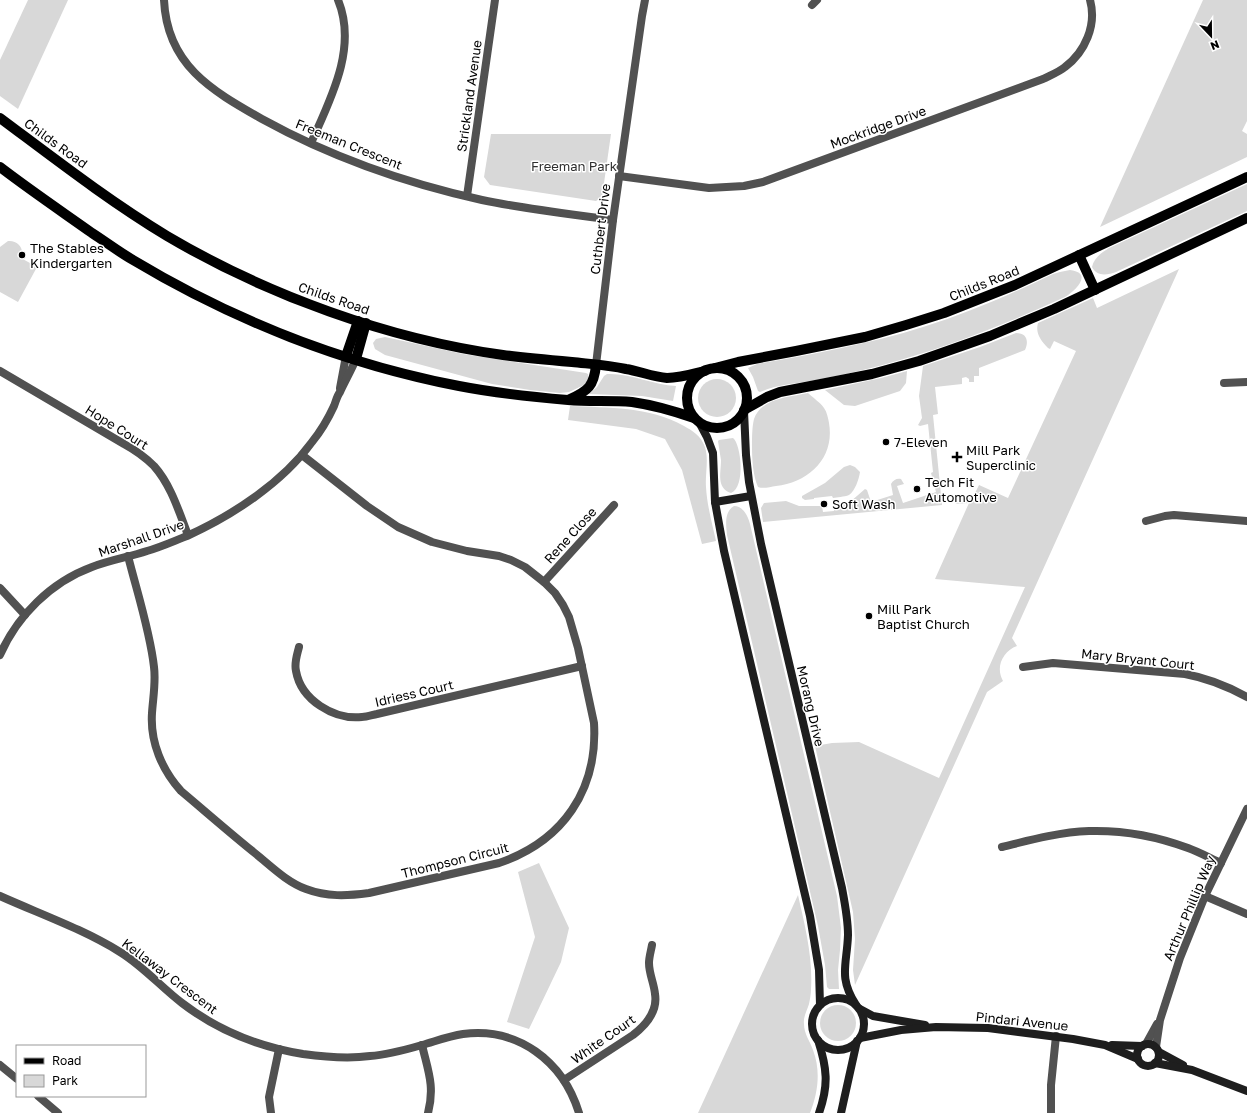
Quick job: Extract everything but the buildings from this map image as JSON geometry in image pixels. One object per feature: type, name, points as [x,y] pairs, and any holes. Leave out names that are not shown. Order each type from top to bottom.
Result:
[{"type":"main road","name":"Childs Road","points":[[0,118],[132,214],[210,260],[289,296],[393,332],[437,342],[502,355],[624,368],[664,378],[685,376],[738,362],[803,350],[906,326],[978,301],[1015,285],[1247,177]]},
{"type":"main road","points":[[0,167],[132,260],[217,305],[268,328],[310,344],[402,373],[459,386],[505,394],[568,400],[630,402],[644,404],[668,410],[697,420],[707,426],[715,428],[724,427],[736,421],[744,410],[747,400],[746,390],[742,381],[725,369],[710,369],[697,376],[691,383],[687,401],[689,410],[697,420],[707,437],[713,453],[715,502],[724,551],[811,922],[819,970],[820,1005]]},
{"type":"main road","points":[[744,410],[780,392],[872,374],[953,350],[1012,327],[1095,290],[1247,218]]},
{"type":"main road","points":[[1079,255],[1095,290]]},
{"type":"main road","points":[[346,356],[362,322]]},
{"type":"main road","points":[[356,359],[362,322]]},
{"type":"main road","name":"Cuthbert Drive","points":[[568,400],[581,394],[590,387],[594,381],[596,365]]},
{"type":"main road","name":"Morang Drive","points":[[744,410],[746,455],[751,496],[775,607],[844,896],[848,934],[844,974],[848,990],[858,1007]]},
{"type":"main road","points":[[715,502],[751,496]]},
{"type":"main road","points":[[841,1113],[858,1040],[863,1031],[863,1016],[858,1007],[846,999],[834,998],[826,1000],[815,1011],[812,1018],[812,1026],[814,1034],[823,1045],[837,1050],[851,1046],[858,1040]]},
{"type":"main road","name":"Pindari Avenue","points":[[858,1007],[873,1016],[936,1027]]},
{"type":"main road","name":"Pindari Avenue","points":[[858,1040],[900,1030],[936,1027],[988,1028],[1056,1036],[1105,1045],[1144,1045]]},
{"type":"main road","points":[[818,1040],[826,1074],[824,1099],[819,1113]]},
{"type":"main road","name":"Pindari Avenue","points":[[1105,1045],[1138,1059]]},
{"type":"main road","points":[[1157,1049],[1159,1058],[1152,1065],[1143,1064],[1138,1059],[1138,1052],[1144,1045],[1153,1045],[1157,1049],[1192,1070],[1247,1091]]},
{"type":"main road","points":[[1155,1063],[1192,1070]]},
{"type":"street","name":"Freeman Crescent","points":[[164,0],[164,10],[172,38],[179,52],[198,77],[228,99],[281,129],[345,159],[439,190],[522,207],[613,220]]},
{"type":"street","points":[[311,143],[332,97],[342,62],[344,28],[338,0]]},
{"type":"street","name":"Strickland Avenue","points":[[467,196],[495,0]]},
{"type":"street","name":"Cuthbert Drive","points":[[596,365],[613,220],[645,0]]},
{"type":"street","name":"Mockridge Drive","points":[[619,176],[690,187],[709,188],[744,186],[781,176],[953,112],[1043,78],[1064,68],[1074,60],[1081,51],[1090,31],[1092,18],[1090,0]]},
{"type":"street","name":"Marshall Drive","points":[[339,393],[346,356]]},
{"type":"street","name":"Marshall Drive","points":[[0,655],[4,646],[25,615],[50,590],[78,573],[92,567],[163,546],[188,535],[244,505],[275,480],[302,455],[312,443],[327,419],[356,359]]},
{"type":"street","name":"Hope Court","points":[[0,371],[138,452],[149,461],[158,471],[167,486],[188,535]]},
{"type":"street","points":[[1224,384],[1247,382]]},
{"type":"street","name":"Thompson Circuit","points":[[128,556],[152,654],[155,681],[152,729],[155,744],[166,772],[181,791],[291,882],[321,894],[352,896],[473,869],[514,858],[528,851],[546,838],[560,825],[572,810],[582,794],[590,770],[594,747],[594,723],[582,666],[574,632],[563,605],[555,593],[544,582],[525,567],[512,560],[432,542],[384,519],[302,455]]},
{"type":"street","name":"Rene Close","points":[[544,582],[614,504]]},
{"type":"street","points":[[1146,520],[1174,515],[1247,521]]},
{"type":"street","points":[[0,588],[25,615]]},
{"type":"street","name":"Idriess Court","points":[[299,647],[296,659],[296,671],[298,678],[307,694],[324,709],[335,714],[361,717],[582,666]]},
{"type":"street","name":"Mary Bryant Court","points":[[1023,666],[1053,663],[1185,674],[1219,683],[1247,697]]},
{"type":"street","name":"Arthur Phillip Way","points":[[1157,1049],[1160,1020],[1180,958],[1205,896],[1247,809]]},
{"type":"street","points":[[1002,847],[1068,833],[1088,831],[1114,832],[1150,836],[1171,842],[1189,848],[1221,863]]},
{"type":"street","name":"Kellaway Crescent","points":[[0,896],[108,944],[131,960],[196,1013],[230,1032],[253,1041],[279,1049],[304,1054],[348,1058],[394,1052],[447,1037],[464,1034],[481,1033],[508,1038],[530,1047],[542,1055],[564,1080],[579,1113]]},
{"type":"street","points":[[1205,896],[1247,914]]},
{"type":"street","name":"White Court","points":[[564,1080],[633,1036],[648,1022],[653,1013],[656,994],[649,963],[652,945]]},
{"type":"street","name":"Arthur Phillip Way","points":[[1144,1045],[1160,1020]]},
{"type":"street","points":[[1051,1113],[1051,1085],[1056,1036]]},
{"type":"street","points":[[422,1045],[432,1091],[428,1113]]},
{"type":"street","points":[[271,1113],[269,1097],[279,1049]]},
{"type":"street","points":[[0,1064],[16,1078]]},
{"type":"street","points":[[39,1097],[58,1113]]},
{"type":"green space","points":[[28,0],[68,0],[18,109],[0,96],[0,60]]},
{"type":"green space","points":[[1203,0],[1247,0],[1247,121],[1242,131],[1247,134],[1247,157],[1100,227]]},
{"type":"green space","name":"Freeman Park","points":[[491,134],[611,134],[602,197],[596,201],[490,185],[484,177]]},
{"type":"green space","points":[[1247,184],[1247,211],[1116,272],[1099,274],[1092,267],[1098,256],[1109,248]]},
{"type":"green space","points":[[8,241],[18,244],[22,251],[21,258],[37,267],[18,302],[0,292],[0,247]]},
{"type":"green space","points":[[1179,269],[1012,638],[1017,646],[1012,648],[1002,660],[1000,670],[1003,681],[987,692],[855,985],[853,970],[855,939],[853,912],[815,746],[832,743],[859,742],[939,778],[1025,587],[935,579],[969,503],[956,504],[958,497],[972,499],[979,485],[1008,498],[1076,351],[1054,341],[1050,349],[1048,348],[1039,337],[1037,330],[1038,323],[1093,298],[1097,308]]},
{"type":"green space","points":[[1070,270],[1077,272],[1082,278],[1077,287],[1065,297],[973,336],[903,359],[853,372],[778,386],[760,392],[758,391],[748,368],[757,364],[862,344],[923,327],[989,303],[1053,274]]},
{"type":"green space","points":[[1016,333],[1023,334],[1025,336],[1027,344],[1025,350],[979,368],[979,376],[974,376],[974,382],[969,382],[969,379],[966,377],[962,378],[962,384],[935,387],[938,414],[933,415],[942,505],[763,522],[761,508],[764,503],[786,501],[799,506],[822,506],[823,512],[834,511],[833,503],[850,502],[865,489],[867,490],[871,502],[893,495],[891,484],[894,480],[898,479],[901,479],[904,484],[897,486],[903,503],[936,492],[931,473],[933,472],[928,424],[918,425],[922,418],[919,396],[923,366]]},
{"type":"green space","points":[[385,337],[463,354],[586,373],[588,374],[589,379],[584,385],[569,392],[560,393],[492,384],[385,355],[375,349],[373,343],[376,339]]},
{"type":"green space","points":[[907,371],[906,383],[900,391],[855,406],[844,405],[825,390],[881,378]]},
{"type":"green space","points":[[607,374],[625,375],[659,384],[676,386],[673,401],[642,396],[589,394],[597,387]]},
{"type":"green space","points":[[717,379],[730,385],[736,398],[730,411],[717,417],[704,411],[698,398],[704,385]]},
{"type":"green space","points":[[808,393],[822,406],[828,417],[830,436],[824,457],[809,474],[788,484],[764,488],[758,487],[754,473],[752,447],[754,419],[758,412],[769,403],[785,397]]},
{"type":"green space","points":[[570,406],[643,411],[671,419],[696,434],[703,443],[706,452],[707,494],[716,541],[702,544],[682,470],[665,439],[636,429],[568,420]]},
{"type":"green space","points":[[733,438],[738,448],[741,466],[739,483],[736,489],[731,493],[723,488],[720,480],[721,460],[718,441]]},
{"type":"green space","points":[[850,465],[855,467],[860,472],[855,488],[849,495],[805,500],[802,498],[802,496],[825,483],[844,467]]},
{"type":"green space","points":[[734,506],[737,506],[742,510],[750,524],[837,896],[841,928],[838,970],[839,989],[829,989],[827,987],[825,965],[818,926],[727,535],[727,515]]},
{"type":"green space","points":[[539,863],[569,928],[561,962],[529,1029],[507,1022],[535,937],[518,872]]},
{"type":"green space","points":[[798,895],[808,942],[811,965],[811,993],[804,1019],[804,1028],[812,1047],[818,1074],[817,1090],[810,1113],[698,1113]]},
{"type":"green space","points":[[841,1005],[851,1010],[855,1016],[855,1030],[851,1036],[845,1040],[835,1041],[825,1036],[821,1030],[820,1020],[825,1010],[831,1006]]},
{"type":"place","name":"The Stables Kindergarten","points":[[22,255]]},
{"type":"place","name":"7-Eleven","points":[[886,442]]},
{"type":"place","name":"Mill Park Superclinic","points":[[957,457]]},
{"type":"place","name":"Tech Fit Automotive","points":[[917,489]]},
{"type":"place","name":"Soft Wash","points":[[824,504]]},
{"type":"place","name":"Mill Park Baptist Church","points":[[869,616]]}]
